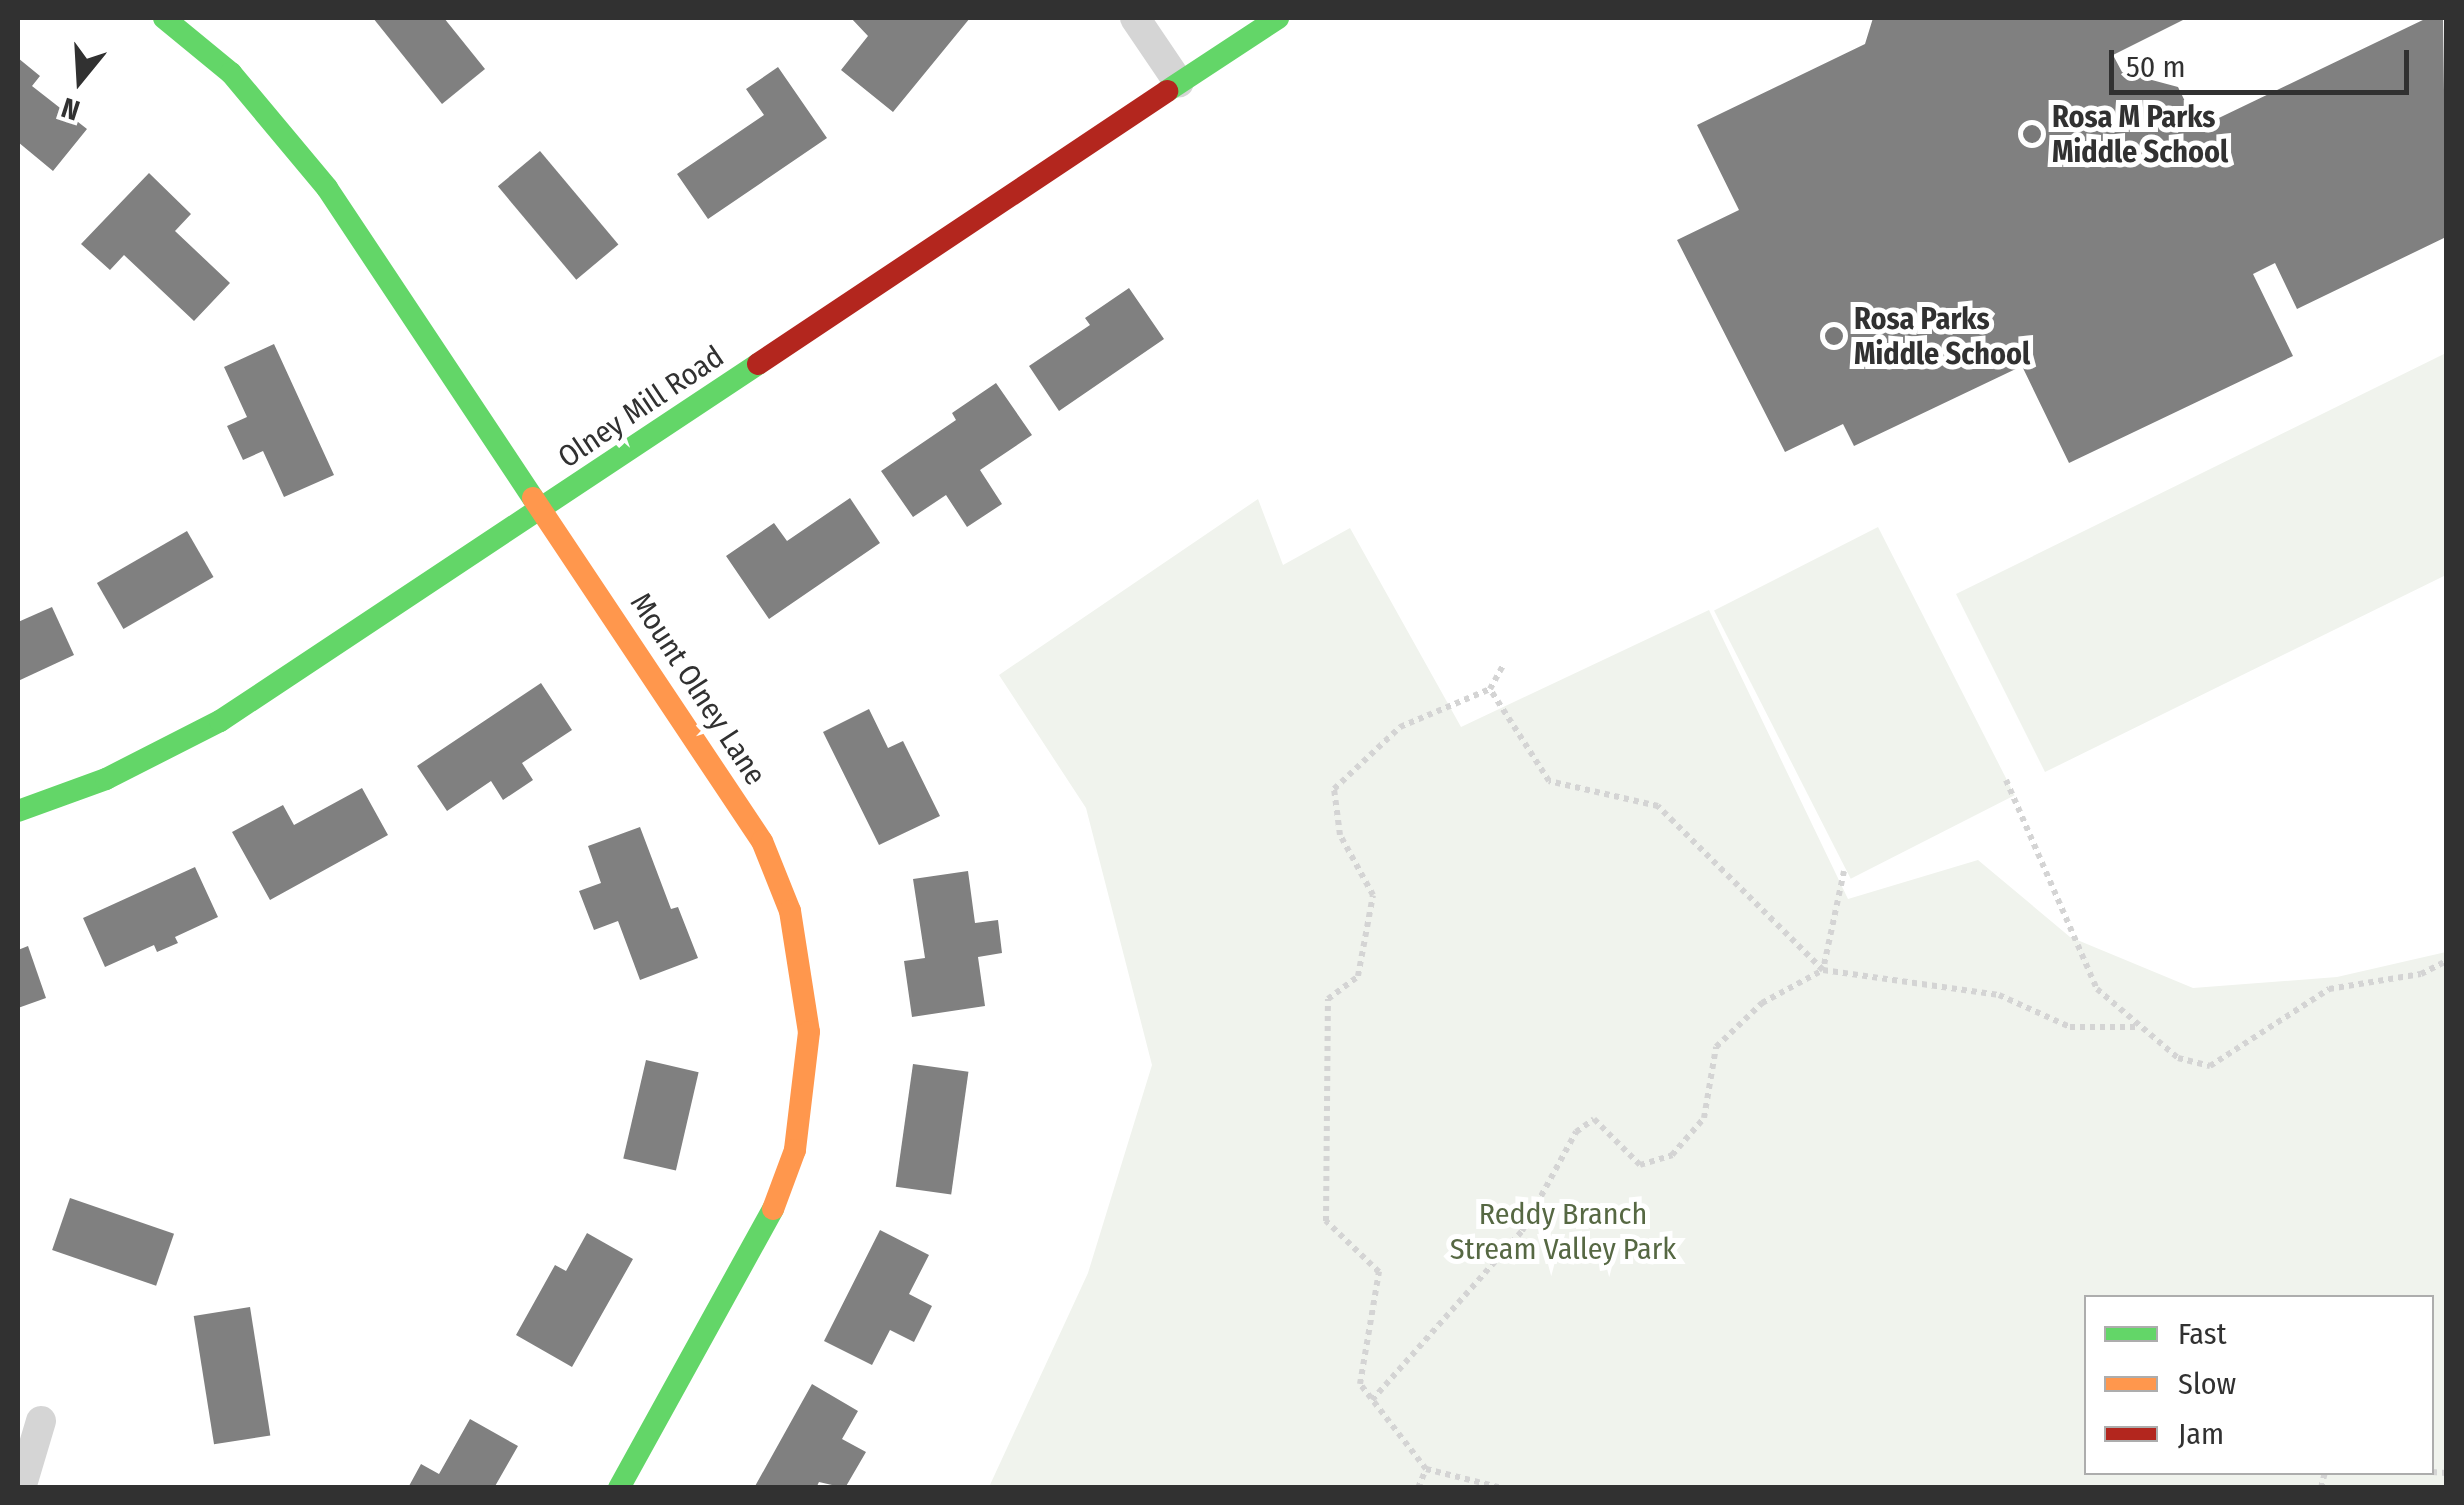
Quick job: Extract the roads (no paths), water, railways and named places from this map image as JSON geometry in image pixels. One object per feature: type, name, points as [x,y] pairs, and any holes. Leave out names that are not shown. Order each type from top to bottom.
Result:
[{"type":"street","name":"Mount Olney Lane","points":[[164,18],[231,74],[327,188],[762,841],[790,912],[808,1032],[795,1150],[784,1186],[620,1488]]},
{"type":"street","points":[[1135,18],[1179,83]]},
{"type":"street","name":"Olney Mill Road","points":[[18,811],[106,780],[220,721],[1278,18]]},
{"type":"street","points":[[22,1488],[41,1421]]},
{"type":"place","name":"Rosa M Parks Middle School","points":[[2032,134]]},
{"type":"place","name":"Rosa Parks Middle School","points":[[1834,336]]},
{"type":"park label","name":"Reddy Branch Stream Valley Park","points":[[1563,1231]]}]
